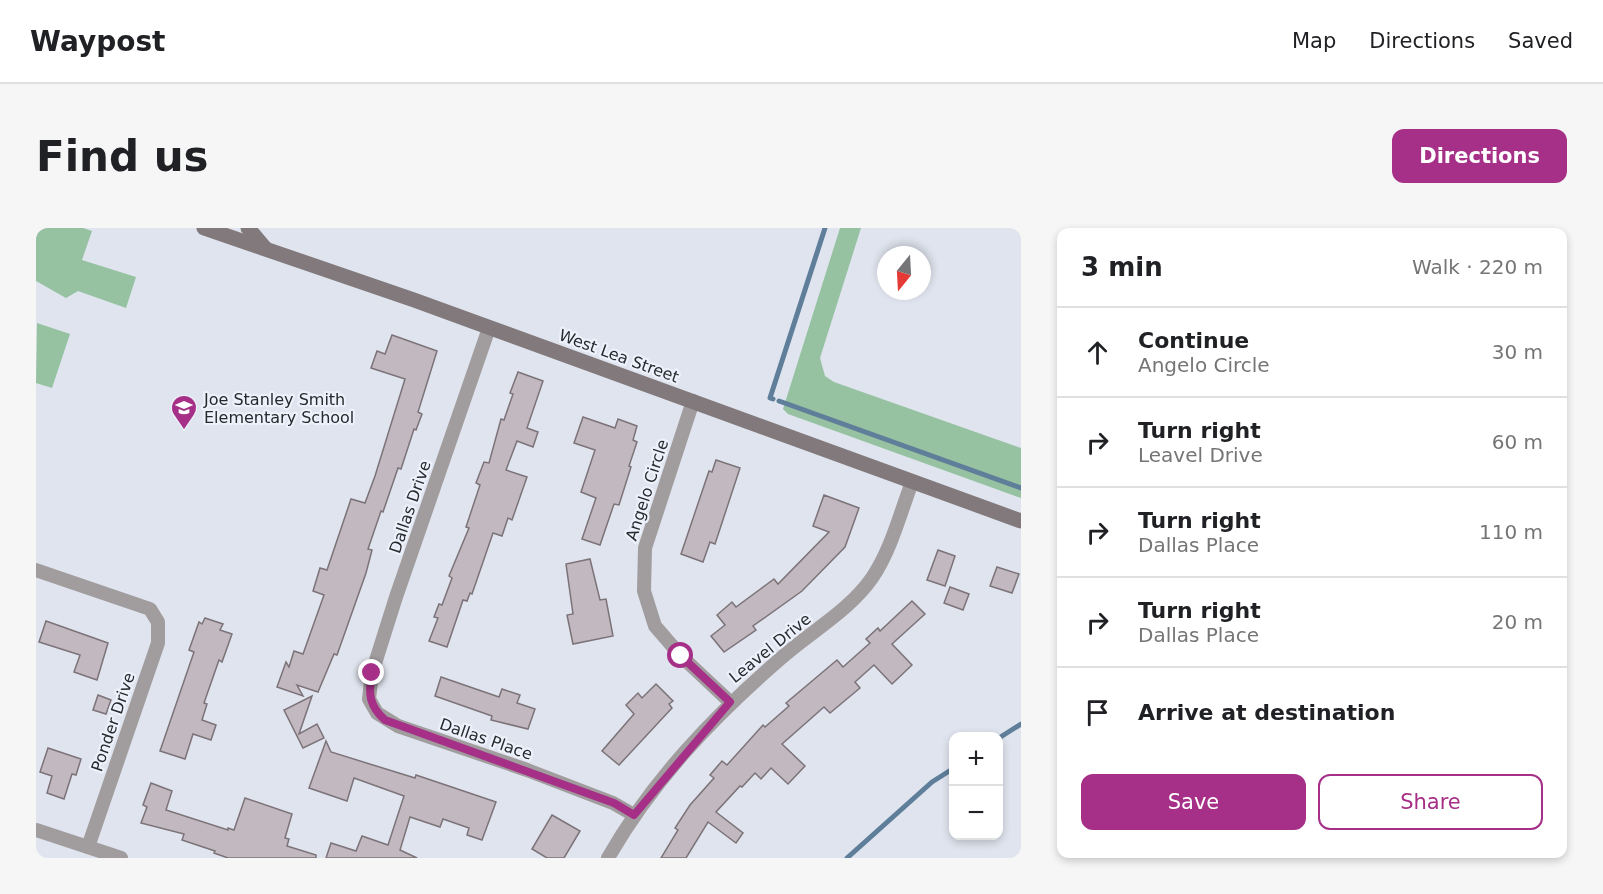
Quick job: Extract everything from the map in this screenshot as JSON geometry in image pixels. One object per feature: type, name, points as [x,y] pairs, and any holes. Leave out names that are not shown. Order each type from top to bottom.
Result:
[{"type":"main road","name":"West Lea Street","points":[[204,228],[693,401],[1021,521]]},
{"type":"main road","points":[[248,228],[265,248]]},
{"type":"street","name":"Dallas Drive","points":[[369,699],[372,673],[396,597],[489,328]]},
{"type":"street","name":"Angelo Circle","points":[[693,401],[645,548],[644,591],[655,626],[681,656],[730,702]]},
{"type":"street","name":"Leavel Drive","points":[[609,858],[634,815],[730,702],[791,649],[854,600],[872,578],[883,558],[912,482]]},
{"type":"street","name":"Ponder Drive","points":[[36,570],[150,609],[158,622],[158,643],[88,847]]},
{"type":"street","name":"Dallas Place","points":[[369,699],[377,713],[398,726],[538,774],[614,803],[634,815]]},
{"type":"street","points":[[36,830],[121,858]]},
{"type":"green space","points":[[36,228],[83,228],[92,231],[82,260],[136,277],[126,308],[78,291],[66,298],[36,281]]},
{"type":"green space","points":[[840,228],[861,228],[820,358],[825,376],[834,382],[1021,448],[1021,498],[788,414],[783,409]]},
{"type":"green space","points":[[37,323],[70,334],[52,388],[36,383]]},
{"type":"building","points":[[392,335],[437,351],[418,412],[422,414],[416,430],[414,429],[401,469],[398,468],[383,512],[381,511],[368,549],[372,550],[366,573],[337,655],[334,654],[318,692],[297,685],[303,696],[277,687],[286,662],[289,667],[294,651],[303,654],[324,595],[313,591],[320,568],[327,570],[351,499],[365,503],[375,476],[405,379],[371,368],[377,351],[385,354]]},
{"type":"building","points":[[518,372],[543,381],[527,428],[538,432],[533,447],[517,441],[506,470],[527,477],[512,520],[508,518],[502,536],[493,533],[472,594],[470,593],[467,601],[463,600],[447,647],[429,641],[438,618],[434,617],[439,604],[442,605],[452,578],[449,576],[469,528],[466,527],[480,485],[476,483],[484,462],[489,463],[501,419],[504,420]]},
{"type":"building","points":[[583,417],[615,428],[618,419],[637,426],[633,440],[637,442],[629,466],[631,467],[619,505],[614,504],[600,545],[582,539],[596,498],[581,492],[595,450],[574,443]]},
{"type":"building","points":[[716,460],[740,468],[715,544],[710,542],[703,562],[681,554],[709,471],[712,472]]},
{"type":"building","points":[[824,495],[859,508],[845,547],[802,591],[753,626],[756,630],[724,652],[711,636],[725,625],[717,615],[732,602],[736,607],[774,579],[778,584],[829,532],[813,526]]},
{"type":"building","points":[[938,550],[955,556],[945,586],[927,580]]},
{"type":"building","points":[[590,559],[600,600],[606,599],[613,636],[573,644],[567,615],[573,614],[566,564]]},
{"type":"building","points":[[997,567],[1019,574],[1012,593],[990,586]]},
{"type":"building","points":[[950,587],[969,594],[963,610],[944,603]]},
{"type":"building","points":[[912,601],[925,614],[892,644],[912,665],[892,684],[874,665],[855,682],[860,688],[830,713],[824,707],[782,744],[805,766],[788,784],[771,768],[761,779],[755,773],[742,787],[740,786],[716,812],[743,833],[736,843],[708,822],[686,858],[661,858],[678,830],[675,828],[690,805],[714,778],[710,775],[722,761],[727,765],[763,725],[765,727],[789,706],[786,703],[837,660],[843,667],[870,643],[866,639],[878,628],[880,631]]},
{"type":"building","points":[[205,618],[223,624],[220,630],[232,634],[222,662],[219,660],[204,703],[207,704],[202,720],[216,725],[211,740],[193,734],[185,759],[160,751],[194,652],[189,650],[199,622],[202,624]]},
{"type":"building","points":[[46,621],[108,643],[97,680],[74,672],[80,655],[39,642]]},
{"type":"building","points":[[441,677],[499,697],[502,689],[520,695],[517,703],[535,709],[528,729],[491,720],[492,716],[435,696]]},
{"type":"building","points":[[656,684],[673,701],[669,704],[672,708],[619,765],[602,751],[634,714],[626,705],[638,693],[642,698]]},
{"type":"building","points":[[98,695],[111,700],[106,714],[93,710]]},
{"type":"building","points":[[312,696],[299,734],[317,724],[324,738],[303,748],[284,710]]},
{"type":"building","points":[[326,741],[331,752],[415,778],[416,775],[496,802],[482,840],[467,835],[469,828],[443,819],[440,827],[410,817],[400,850],[417,858],[326,858],[331,843],[356,851],[362,836],[388,845],[404,796],[354,778],[347,801],[309,788]]},
{"type":"building","points":[[48,748],[81,759],[76,775],[72,774],[64,799],[47,793],[52,776],[40,772]]},
{"type":"building","points":[[151,783],[172,791],[166,810],[228,830],[228,828],[234,830],[245,798],[292,814],[285,838],[289,839],[287,846],[316,855],[316,858],[228,858],[182,840],[184,834],[141,823],[147,807],[143,805]]},
{"type":"building","points":[[552,815],[580,831],[564,858],[547,858],[532,849]]},
{"type":"waterway","points":[[773,399],[770,398],[825,228]]},
{"type":"waterway","points":[[779,401],[1021,488]]},
{"type":"waterway","points":[[1003,735],[1021,724]]},
{"type":"waterway","points":[[847,858],[932,782],[949,771]]},
{"type":"place","name":"Joe Stanley Smith Elementary School","points":[[184,431]]},
{"type":"route","points":[[372,673],[369,699],[377,713],[385,720],[614,803],[634,815],[672,767],[730,702],[681,656]]}]
